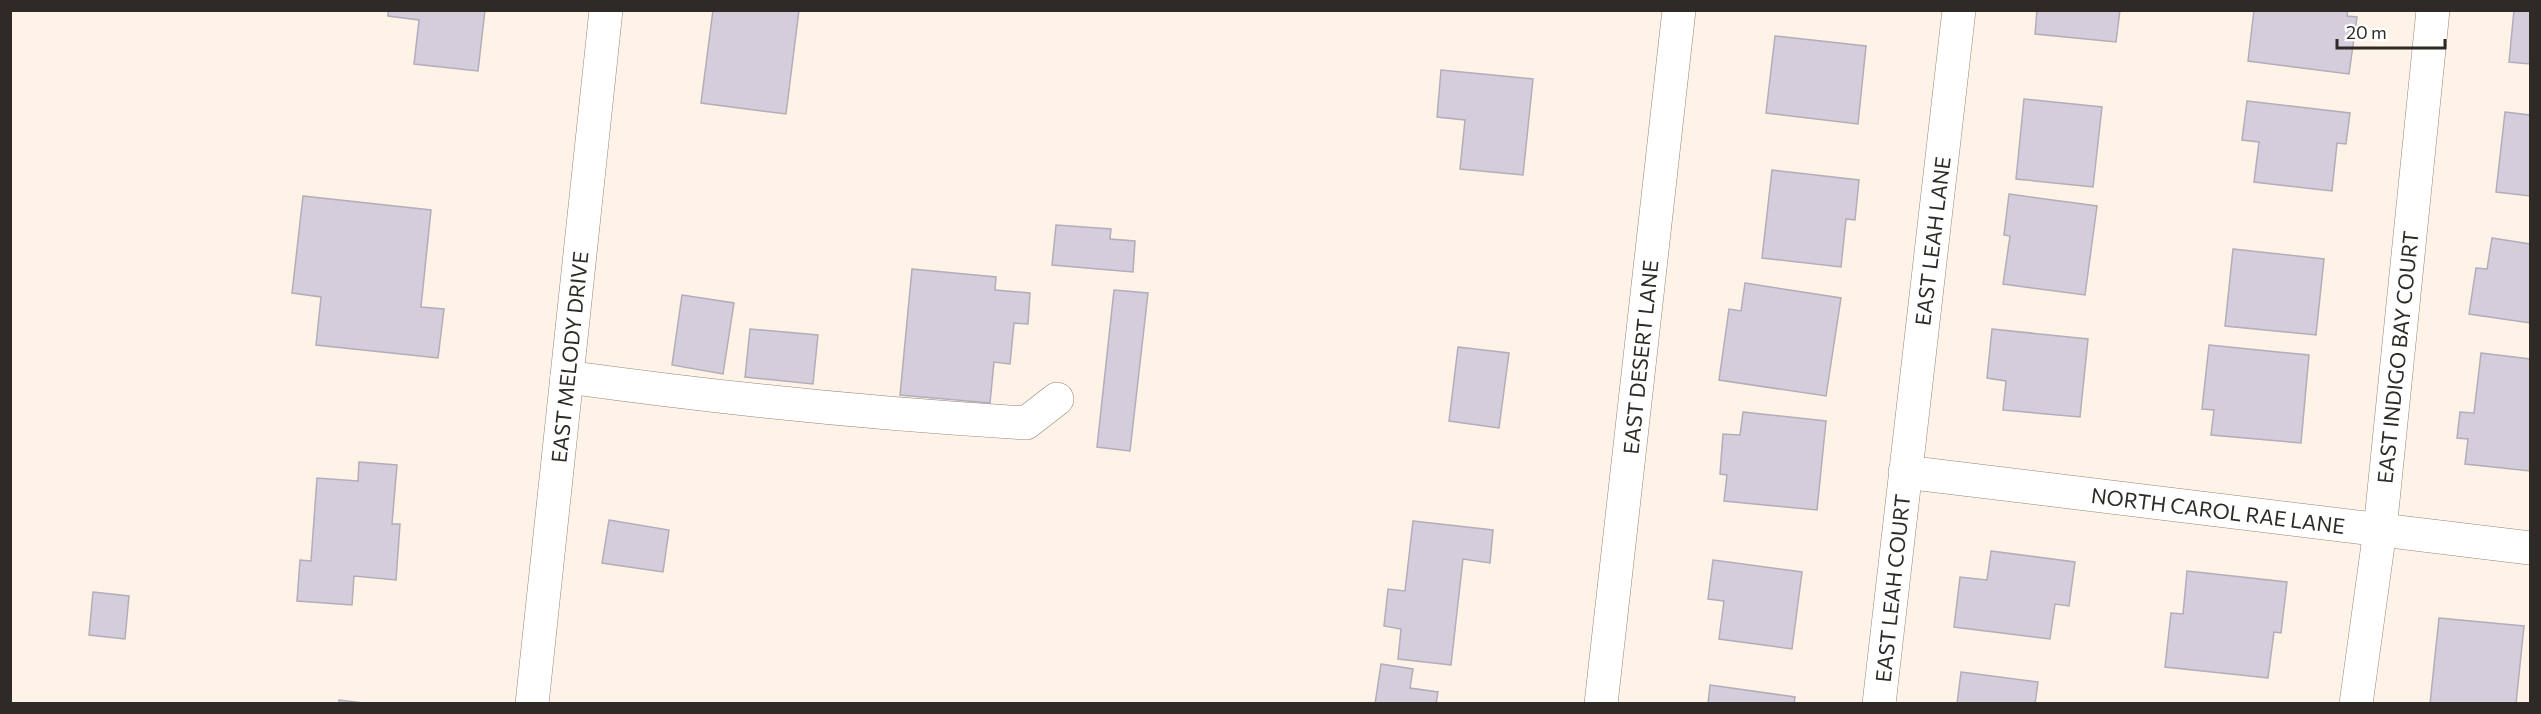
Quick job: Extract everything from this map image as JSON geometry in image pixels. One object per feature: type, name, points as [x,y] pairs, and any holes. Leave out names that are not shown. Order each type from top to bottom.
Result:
[{"type":"street","name":"EAST MELODY DRIVE","points":[[532,704],[606,10]]},
{"type":"street","name":"EAST DESERT LANE","points":[[1601,704],[1679,10]]},
{"type":"street","name":"EAST LEAH LANE","points":[[1905,472],[1959,10]]},
{"type":"street","name":"EAST INDIGO BAY COURT","points":[[2356,704],[2380,530],[2433,10]]},
{"type":"street","points":[[567,377],[655,389],[903,414],[1026,423],[1057,399]]},
{"type":"street","name":"NORTH CAROL RAE LANE","points":[[1905,472],[2530,548]]},
{"type":"street","name":"EAST LEAH COURT","points":[[1879,704],[1905,472]]},
{"type":"building","points":[[388,10],[485,10],[478,71],[414,64],[419,20],[388,16]]},
{"type":"building","points":[[713,10],[799,10],[786,114],[701,103]]},
{"type":"building","points":[[2037,10],[2120,10],[2116,42],[2035,34]]},
{"type":"building","points":[[2254,10],[2348,10],[2347,16],[2357,17],[2349,74],[2248,61]]},
{"type":"building","points":[[2514,10],[2530,10],[2530,64],[2509,62]]},
{"type":"building","points":[[1775,36],[1866,46],[1858,124],[1766,113]]},
{"type":"building","points":[[1441,70],[1533,79],[1523,175],[1460,169],[1465,120],[1437,117]]},
{"type":"building","points":[[2024,99],[2102,107],[2093,187],[2016,179]]},
{"type":"building","points":[[2247,101],[2350,113],[2346,144],[2337,143],[2332,191],[2254,182],[2259,142],[2242,140]]},
{"type":"building","points":[[2505,112],[2530,115],[2530,196],[2496,192]]},
{"type":"building","points":[[1772,170],[1859,180],[1855,220],[1846,219],[1841,267],[1762,258]]},
{"type":"building","points":[[2009,194],[2097,206],[2085,295],[2003,284],[2010,236],[2004,235]]},
{"type":"building","points":[[303,196],[431,210],[421,307],[444,309],[438,358],[316,345],[321,297],[292,293]]},
{"type":"building","points":[[1056,225],[1111,229],[1110,239],[1135,241],[1133,272],[1052,265]]},
{"type":"building","points":[[2492,238],[2530,244],[2530,323],[2469,314],[2476,268],[2487,269]]},
{"type":"building","points":[[2233,249],[2324,259],[2316,335],[2225,326]]},
{"type":"building","points":[[912,269],[996,277],[995,290],[1030,293],[1028,324],[1014,323],[1010,364],[994,362],[990,403],[900,395]]},
{"type":"building","points":[[1745,283],[1841,298],[1826,396],[1719,380],[1729,309],[1741,311]]},
{"type":"building","points":[[1114,290],[1148,293],[1130,451],[1097,447]]},
{"type":"building","points":[[682,295],[734,303],[723,374],[672,365]]},
{"type":"building","points":[[750,329],[818,335],[813,384],[745,377]]},
{"type":"building","points":[[1992,329],[2088,339],[2080,417],[2003,410],[2006,381],[1987,378]]},
{"type":"building","points":[[2209,345],[2309,355],[2301,443],[2211,435],[2214,410],[2202,409]]},
{"type":"building","points":[[1458,347],[1509,353],[1499,428],[1449,421]]},
{"type":"building","points":[[2481,353],[2530,359],[2530,471],[2465,464],[2468,439],[2457,438],[2460,412],[2474,413]]},
{"type":"building","points":[[1743,412],[1826,421],[1817,510],[1724,501],[1727,475],[1720,474],[1723,434],[1740,435]]},
{"type":"building","points":[[359,462],[397,465],[392,524],[400,524],[396,580],[354,576],[352,605],[297,601],[300,560],[311,561],[317,478],[358,481]]},
{"type":"building","points":[[609,520],[669,530],[663,572],[602,563]]},
{"type":"building","points":[[1413,521],[1493,530],[1490,563],[1463,559],[1451,665],[1398,659],[1401,629],[1384,626],[1388,589],[1405,591]]},
{"type":"building","points":[[1991,551],[2075,562],[2069,606],[2055,604],[2050,639],[1954,627],[1960,577],[1987,580]]},
{"type":"building","points":[[1713,560],[1802,572],[1792,649],[1719,639],[1724,601],[1708,599]]},
{"type":"building","points":[[2187,571],[2287,582],[2281,633],[2274,632],[2268,678],[2165,667],[2171,613],[2183,614]]},
{"type":"building","points":[[93,592],[129,596],[125,639],[89,635]]},
{"type":"building","points":[[2439,618],[2524,626],[2516,704],[2430,704]]},
{"type":"building","points":[[1381,664],[1413,669],[1410,688],[1438,692],[1436,704],[1375,704]]},
{"type":"building","points":[[1961,672],[2038,682],[2035,704],[1957,704]]},
{"type":"building","points":[[1710,685],[1795,697],[1794,704],[1708,704]]},
{"type":"building","points":[[339,700],[372,704],[339,704]]}]
